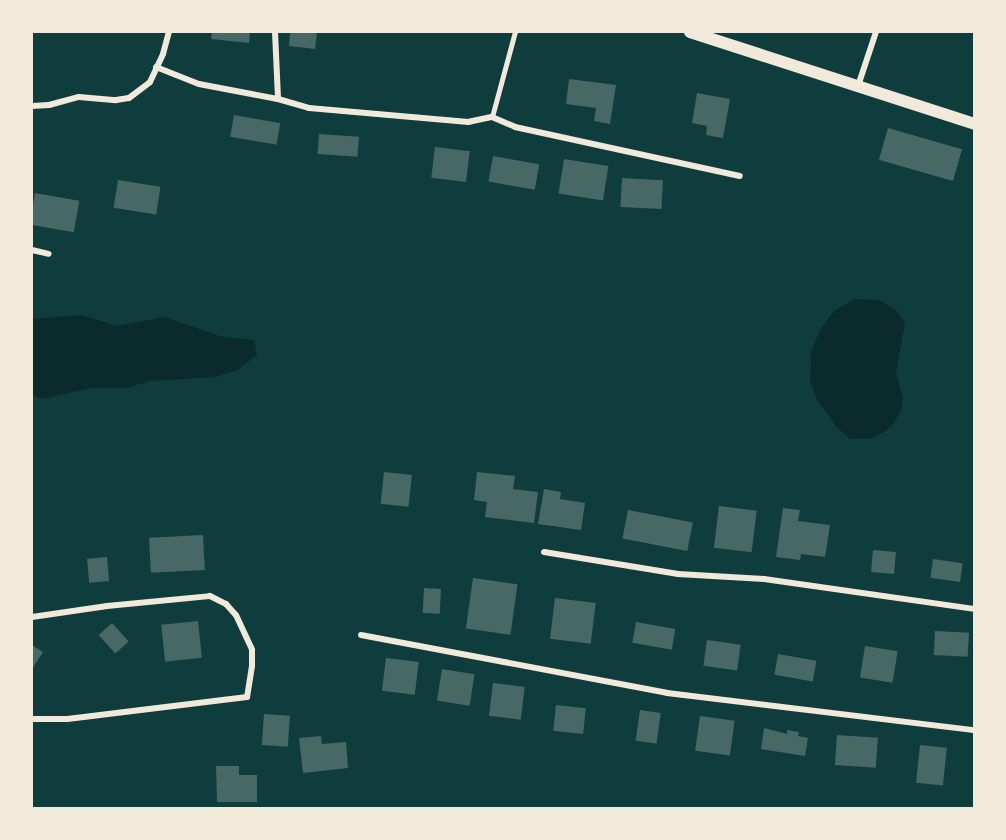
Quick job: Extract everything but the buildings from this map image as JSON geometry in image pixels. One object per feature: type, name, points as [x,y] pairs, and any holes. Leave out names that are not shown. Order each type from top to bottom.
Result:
[{"type":"main road","points":[[690,32],[975,124]]},
{"type":"street","points":[[32,106],[49,105],[79,98],[116,100],[129,98],[150,82],[163,54],[169,32]]},
{"type":"street","points":[[275,32],[279,99]]},
{"type":"street","points":[[858,86],[876,32]]},
{"type":"street","points":[[156,67],[199,84],[279,99],[309,108],[468,122],[492,117],[537,133],[740,176]]},
{"type":"street","points":[[32,250],[49,254]]},
{"type":"street","points":[[544,552],[678,574],[764,579],[975,609]]},
{"type":"street","points":[[32,617],[108,606],[210,597],[226,604],[236,615],[252,650],[247,696],[67,719],[32,719]]},
{"type":"street","points":[[361,635],[667,693],[975,730]]},
{"type":"lane","points":[[492,117],[515,32]]},
{"type":"water","points":[[855,299],[879,300],[896,310],[905,323],[896,373],[903,398],[901,411],[891,427],[872,439],[850,439],[837,427],[817,400],[810,381],[811,352],[820,330],[835,310]]},
{"type":"water","points":[[82,315],[117,326],[164,317],[223,337],[254,340],[257,355],[238,370],[216,377],[150,381],[127,388],[92,388],[42,399],[32,395],[32,319]]}]
